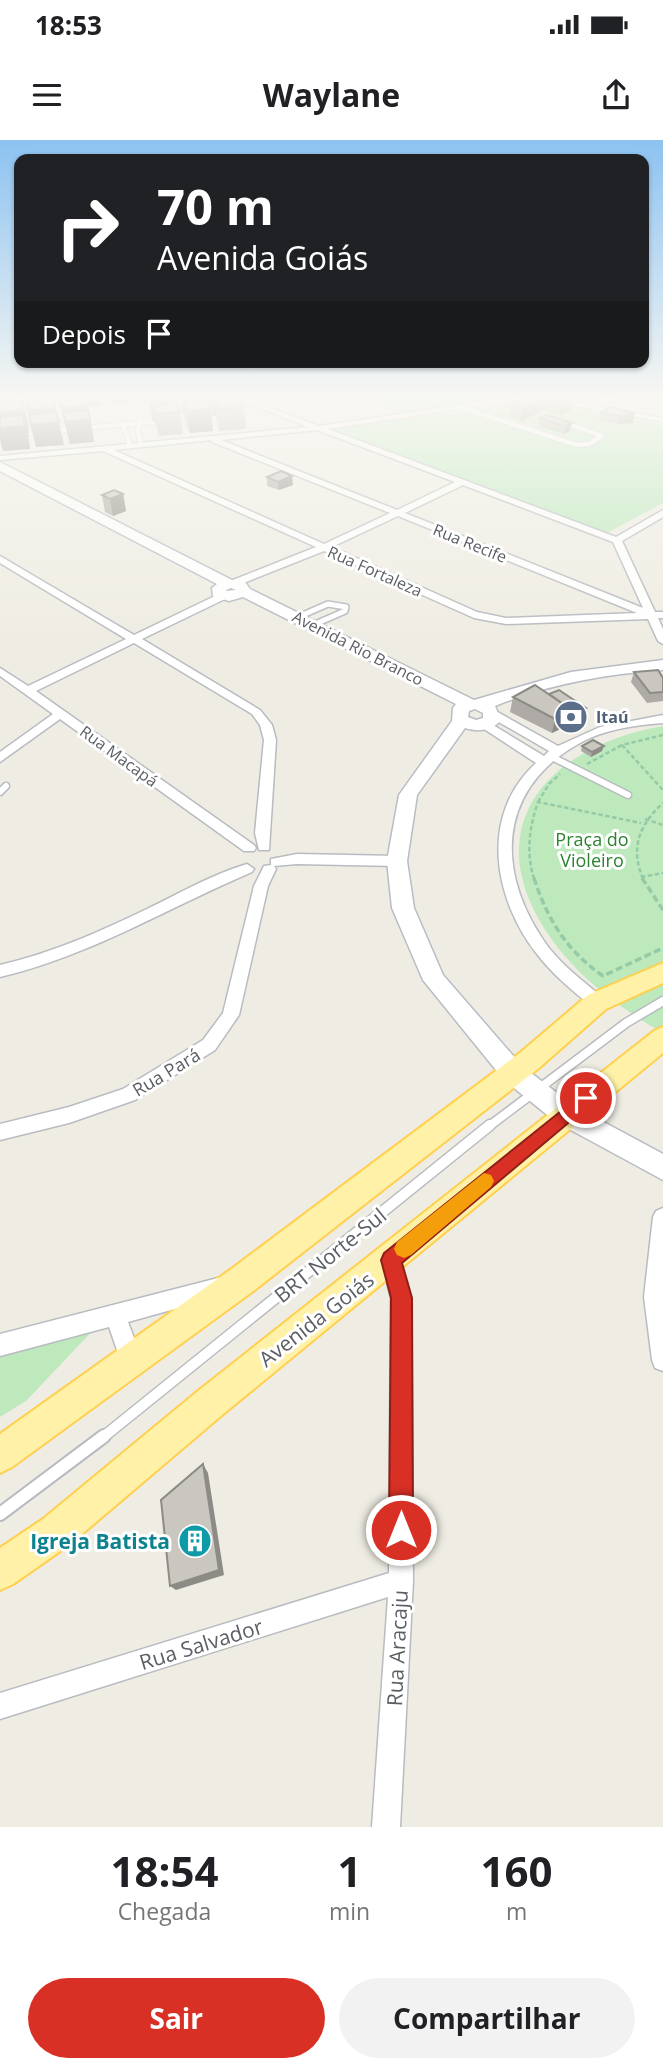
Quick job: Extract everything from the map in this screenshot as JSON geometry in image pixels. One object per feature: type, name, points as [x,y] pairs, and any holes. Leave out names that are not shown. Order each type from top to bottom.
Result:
[{"type":"main road","points":[[0,1455],[523,1081],[597,1002],[663,972]]},
{"type":"main road","name":"Avenida Goiás","points":[[0,1571],[56,1532],[209,1403],[391,1260],[565,1114],[661,1042]]},
{"type":"street","name":"Avenida Rio Branco","points":[[21,477],[306,621],[550,756]]},
{"type":"street","name":"Rua Fortaleza","points":[[169,477],[474,615],[506,621],[657,615]]},
{"type":"street","name":"Rua Recife","points":[[307,477],[657,615]]},
{"type":"street","points":[[449,477],[617,540],[657,615],[663,641]]},
{"type":"street","name":"Avenida Rio Branco","points":[[0,478],[237,587],[475,713],[550,756]]},
{"type":"street","points":[[29,690],[237,587],[463,482]]},
{"type":"street","points":[[617,540],[663,513]]},
{"type":"street","name":"Rua Pará","points":[[0,559],[256,712],[266,724],[270,740],[232,1016],[209,1045],[129,1095],[69,1115],[0,1132]]},
{"type":"street","points":[[657,615],[663,608]]},
{"type":"street","points":[[663,665],[581,674],[513,693],[475,713],[446,737],[408,795],[397,861],[403,908],[434,980],[523,1081],[565,1114],[663,1168]]},
{"type":"street","name":"Rua Macapá","points":[[0,671],[255,858]]},
{"type":"street","points":[[0,758],[60,714]]},
{"type":"street","points":[[597,1002],[553,963],[521,918],[507,883],[503,857],[508,812],[521,786],[550,756],[586,735],[621,724],[663,719]]},
{"type":"street","points":[[0,971],[31,965],[81,947],[255,858],[397,861]]},
{"type":"street","points":[[663,1217],[654,1297],[663,1360]]},
{"type":"street","name":"Rua Aracaju","points":[[387,1827],[401,1581],[401,1298],[391,1260]]},
{"type":"street","points":[[0,1345],[241,1281]]},
{"type":"street","points":[[115,1316],[132,1362]]},
{"type":"street","name":"Rua Salvador","points":[[0,1706],[401,1581]]},
{"type":"lane","points":[[332,603],[346,607],[345,611],[306,621],[332,603]]},
{"type":"lane","points":[[550,756],[628,795]]},
{"type":"lane","name":"BRT Norte-Sul","points":[[0,1514],[77,1458],[523,1081],[663,1001]]},
{"type":"path","points":[[663,734],[627,741],[622,745],[663,790]]},
{"type":"path","points":[[663,825],[538,802],[529,842],[532,874],[540,898],[568,946],[589,968],[603,976],[663,948]]},
{"type":"path","points":[[663,803],[643,821],[635,851],[641,877],[663,910]]},
{"type":"path","points":[[641,877],[663,873]]},
{"type":"green space","points":[[454,477],[663,477],[663,503],[607,533]]},
{"type":"green space","name":"Praça do Violeiro","points":[[663,726],[663,1033],[609,998],[563,954],[535,913],[521,874],[520,838],[530,806],[550,778],[580,755],[618,738]]},
{"type":"green space","points":[[98,1325],[26,1401],[0,1417],[0,1350]]},
{"type":"building","points":[[268,477],[290,477],[278,482]]},
{"type":"building","points":[[114,490],[123,494],[110,499],[102,495]]},
{"type":"building","points":[[658,670],[663,678],[663,692],[650,693],[634,672]]},
{"type":"building","points":[[535,685],[572,710],[555,719],[513,697]]},
{"type":"building","points":[[559,690],[586,708],[570,715],[572,710],[549,694]]},
{"type":"building","points":[[593,740],[604,746],[592,752],[582,746]]},
{"type":"building","name":"Igreja Batista","points":[[203,1464],[219,1570],[170,1586],[161,1500]]},
{"type":"slow traffic","points":[[404,1249],[484,1181]]},
{"type":"place","name":"Itaú","points":[[571,717]]},
{"type":"place","name":"Igreja Batista","points":[[195,1541]]},
{"type":"route","points":[[401,1530],[401,1298],[391,1260],[586,1098]]}]
